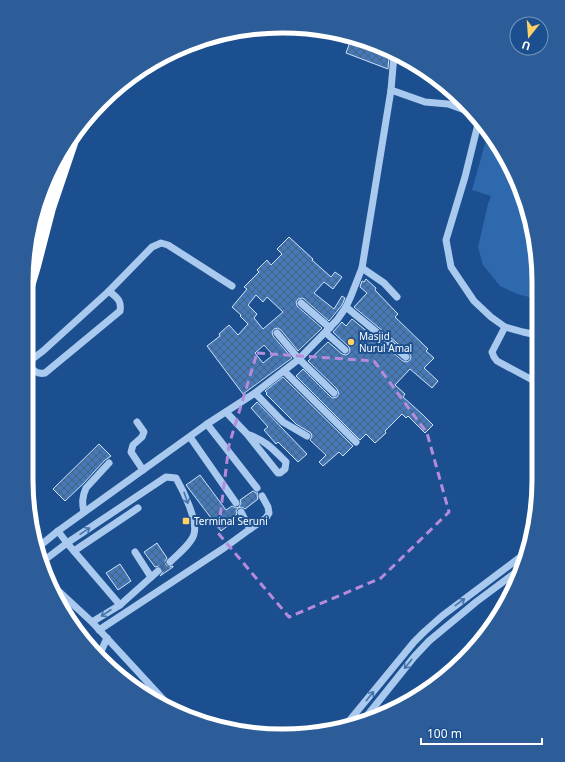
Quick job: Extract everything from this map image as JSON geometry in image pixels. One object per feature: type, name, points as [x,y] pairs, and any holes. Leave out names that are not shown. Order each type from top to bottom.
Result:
[{"type":"highway","points":[[34,270],[50,208],[68,156]]},
{"type":"street","points":[[42,544],[84,512],[207,424],[255,393],[300,359],[337,320],[346,307],[362,268],[391,90],[394,59]]},
{"type":"street","points":[[391,90],[425,102],[448,104],[462,109]]},
{"type":"street","points":[[477,127],[446,240],[451,267],[474,301],[491,317],[505,327],[532,333]]},
{"type":"street","points":[[33,358],[109,291],[152,247],[160,243],[168,245],[232,286]]},
{"type":"street","points":[[362,268],[384,283],[397,297]]},
{"type":"street","points":[[33,370],[37,373],[45,374],[120,311],[121,305],[118,299],[109,291]]},
{"type":"street","points":[[301,303],[328,330],[345,350]]},
{"type":"street","points":[[346,307],[406,357]]},
{"type":"street","points":[[505,327],[492,352],[494,357],[497,361],[532,380]]},
{"type":"street","points":[[277,333],[300,359],[334,393]]},
{"type":"street","points":[[284,371],[356,442]]},
{"type":"street","points":[[255,393],[283,422],[307,436]]},
{"type":"street","points":[[226,412],[247,434],[278,474],[285,469],[286,462],[275,451],[261,440],[247,434]]},
{"type":"street","points":[[137,422],[144,432],[142,437],[133,444],[131,452],[143,470]]},
{"type":"street","points":[[207,424],[257,488]]},
{"type":"street","points":[[190,437],[236,503]]},
{"type":"street","points":[[84,512],[82,502],[86,488],[109,463]]},
{"type":"street","points":[[46,559],[67,543],[166,477],[176,478],[183,490],[195,524],[194,535],[188,544],[170,562]]},
{"type":"street","points":[[99,630],[224,548],[266,518],[269,513],[268,507],[262,496]]},
{"type":"street","points":[[74,551],[138,508]]},
{"type":"street","points":[[241,512],[250,529]]},
{"type":"street","points":[[58,531],[120,604]]},
{"type":"street","points":[[135,552],[151,577]]},
{"type":"street","points":[[352,719],[414,642],[424,632],[442,616],[520,558]]},
{"type":"street","points":[[92,622],[120,604],[158,571]]},
{"type":"street","points":[[369,714],[429,641],[476,602],[513,574]]},
{"type":"street","points":[[60,593],[92,622],[162,698]]},
{"type":"street","points":[[101,651],[107,638]]},
{"type":"street","points":[[414,642],[420,651]]},
{"type":"highlighted area","points":[[257,353],[374,361],[427,433],[449,512],[381,578],[289,617],[218,533],[229,445]]},
{"type":"shaded area","points":[[487,140],[499,158],[519,202],[530,250],[532,298],[517,294],[500,286],[483,265],[478,247],[491,196],[472,190]]},
{"type":"building","points":[[350,43],[356,44],[389,57],[388,69],[346,53]]},
{"type":"building","points":[[289,237],[331,277],[335,272],[342,277],[333,289],[324,282],[314,293],[334,309],[342,296],[345,298],[342,305],[329,321],[304,299],[298,299],[296,302],[297,306],[322,328],[298,351],[281,330],[278,328],[274,329],[272,332],[273,336],[292,358],[243,394],[207,346],[220,336],[219,334],[229,325],[238,335],[248,324],[232,307],[247,289],[244,287],[259,272],[257,270],[267,260],[271,265],[282,254],[277,249]],"holes":[[[256,295],[263,302],[267,297],[283,312],[263,329],[254,318],[257,314],[248,305]],[[264,345],[273,355],[263,363],[255,353]]]},
{"type":"building","points":[[366,279],[376,288],[375,290],[398,314],[395,317],[428,349],[426,351],[434,358],[424,368],[438,381],[432,388],[410,369],[395,385],[405,394],[403,397],[433,425],[425,433],[408,416],[406,418],[402,414],[385,431],[386,433],[375,443],[366,434],[360,440],[296,376],[303,369],[331,397],[337,397],[339,394],[337,389],[308,361],[328,342],[342,354],[348,354],[350,351],[349,347],[333,332],[342,322],[346,326],[352,319],[403,361],[407,362],[410,360],[411,356],[409,353],[354,307],[367,293],[360,287],[362,281],[364,282]]},
{"type":"building","points":[[283,377],[353,446],[343,456],[339,452],[323,466],[319,462],[326,455],[310,440],[312,436],[311,433],[296,424],[266,394],[267,393],[265,391]]},
{"type":"building","points":[[257,402],[307,454],[298,462],[278,442],[276,444],[264,430],[268,427],[251,408]]},
{"type":"building","points":[[99,444],[111,456],[105,460],[65,501],[53,489]]},
{"type":"building","points":[[200,475],[226,510],[232,506],[236,508],[239,507],[241,503],[240,500],[253,491],[258,493],[258,499],[245,509],[242,507],[238,508],[236,511],[237,514],[232,518],[234,521],[221,531],[186,485]]},
{"type":"building","points":[[157,543],[167,558],[165,561],[166,565],[169,567],[173,566],[160,576],[163,572],[162,568],[159,566],[155,567],[144,552]]},
{"type":"building","points":[[120,564],[131,581],[118,590],[106,573]]},
{"type":"tunnel","points":[[158,571],[170,562]]},
{"type":"place","name":"Masjid Nurul Amal","points":[[351,342]]},
{"type":"place","name":"Terminal Seruni","points":[[186,521]]}]
